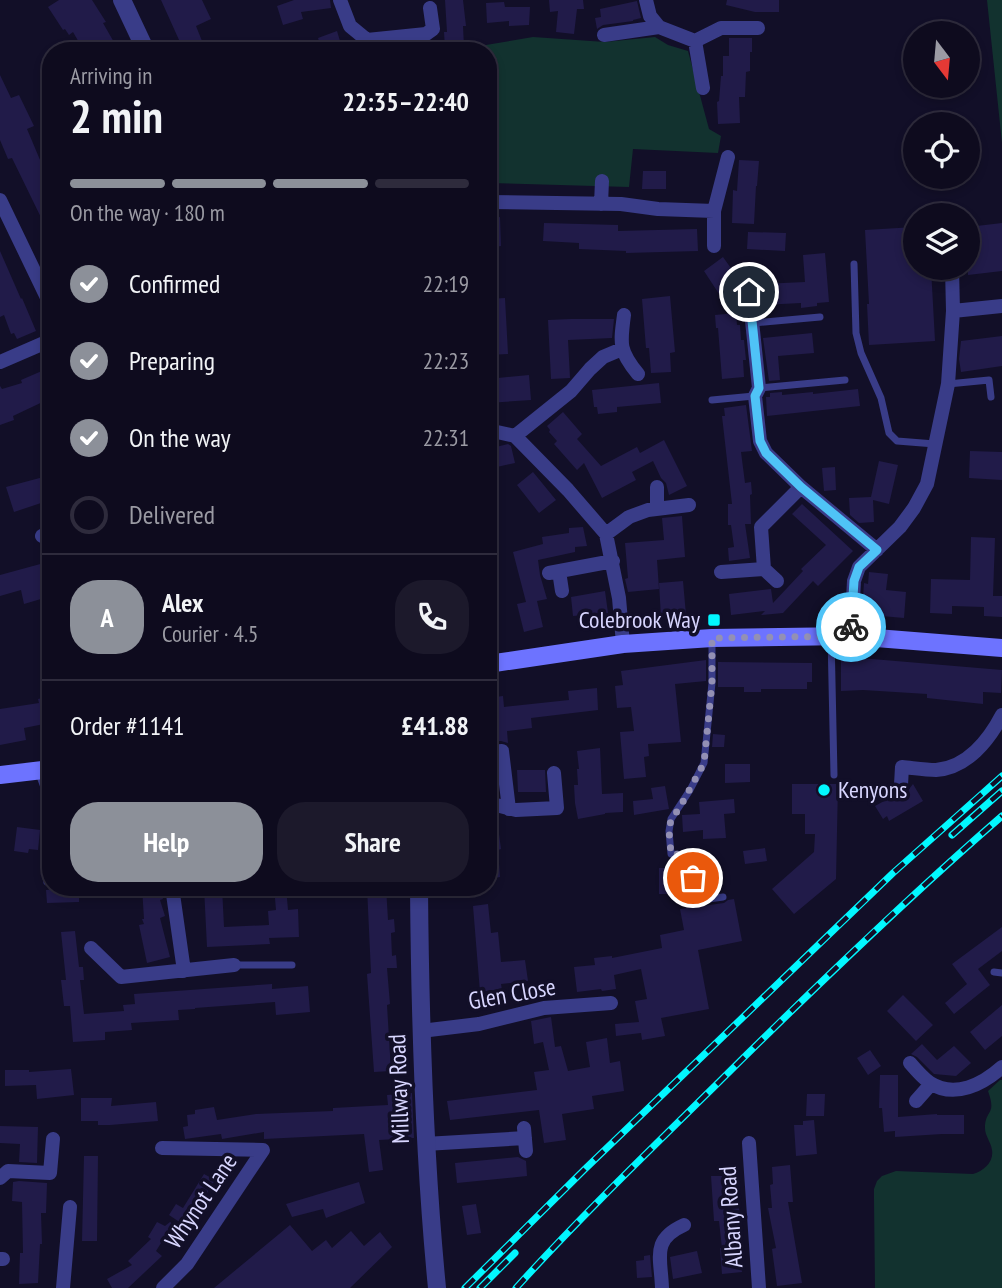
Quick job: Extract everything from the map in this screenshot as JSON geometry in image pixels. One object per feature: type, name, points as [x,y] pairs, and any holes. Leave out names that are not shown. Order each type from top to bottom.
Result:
[{"type":"main road","points":[[497,663],[623,644],[712,638],[851,636],[1002,648]]},
{"type":"main road","points":[[0,775],[42,770]]},
{"type":"street","points":[[122,0],[142,42]]},
{"type":"street","points":[[340,0],[350,26],[367,40],[426,34],[433,29],[430,8]]},
{"type":"street","points":[[646,0],[650,16],[659,27],[695,41],[721,28],[758,28]]},
{"type":"street","points":[[604,35],[659,27]]},
{"type":"street","points":[[695,41],[703,88]]},
{"type":"street","points":[[714,246],[714,211],[728,157]]},
{"type":"street","points":[[601,204],[602,181]]},
{"type":"street","points":[[0,200],[42,287]]},
{"type":"street","points":[[497,202],[621,204],[658,209],[714,211]]},
{"type":"street","points":[[851,636],[854,581],[859,567],[900,527],[927,484],[948,384],[952,280]]},
{"type":"street","points":[[749,292],[760,441],[766,453],[801,487],[877,550]]},
{"type":"street","points":[[953,311],[1002,306]]},
{"type":"street","points":[[624,315],[622,349],[627,361],[638,374]]},
{"type":"street","points":[[0,362],[42,344]]},
{"type":"street","points":[[515,436],[571,391],[603,357],[622,349]]},
{"type":"street","points":[[497,432],[515,436],[606,534],[619,597],[623,644]]},
{"type":"street","points":[[657,487],[657,509]]},
{"type":"street","points":[[776,581],[764,569],[761,527],[801,487]]},
{"type":"street","points":[[606,534],[629,517],[648,510],[689,505]]},
{"type":"street","points":[[562,591],[554,572],[613,561]]},
{"type":"street","points":[[721,572],[764,569]]},
{"type":"street","points":[[901,785],[902,767],[936,770],[953,766],[969,757],[983,744],[1002,715]]},
{"type":"street","points":[[497,751],[502,751],[509,808]]},
{"type":"street","points":[[497,805],[516,810],[557,808],[554,773]]},
{"type":"street","points":[[173,896],[184,971]]},
{"type":"street","name":"Millway Road","points":[[419,896],[425,1144],[437,1288]]},
{"type":"street","points":[[91,948],[121,976],[234,965]]},
{"type":"street","name":"Glen Close","points":[[421,1031],[480,1024],[544,1008],[611,1003]]},
{"type":"street","points":[[910,1063],[931,1084],[955,1091],[979,1084],[1002,1067]]},
{"type":"street","points":[[916,1101],[931,1084]]},
{"type":"street","points":[[0,1178],[8,1171],[50,1173],[53,1139]]},
{"type":"street","points":[[425,1144],[525,1139]]},
{"type":"street","name":"Albany Road","points":[[749,1143],[759,1288]]},
{"type":"street","name":"Whynot Lane","points":[[162,1148],[263,1150],[187,1264],[163,1288]]},
{"type":"street","points":[[63,1288],[70,1207]]},
{"type":"street","points":[[662,1288],[660,1247],[671,1231],[684,1225]]},
{"type":"lane","points":[[854,264],[856,332],[861,353],[881,398],[890,433],[897,441],[935,444]]},
{"type":"lane","points":[[752,323],[821,317]]},
{"type":"lane","points":[[712,400],[845,380]]},
{"type":"lane","points":[[948,384],[989,380],[991,397]]},
{"type":"lane","points":[[831,636],[834,775]]},
{"type":"lane","points":[[712,638],[712,683],[704,763],[671,819],[669,831],[671,854],[692,855],[694,901],[723,897]]},
{"type":"lane","points":[[234,965],[292,965]]},
{"type":"green space","points":[[987,0],[1002,0],[1002,143]]},
{"type":"green space","points":[[533,37],[605,42],[655,37],[668,45],[688,51],[709,129],[721,136],[718,153],[633,149],[629,187],[497,183],[497,43]]},
{"type":"green space","points":[[1000,1080],[1002,1288],[875,1288],[874,1189],[877,1181],[896,1171],[973,1174],[981,1171],[990,1162],[992,1154],[985,1128],[991,1109],[988,1091]]},
{"type":"building","points":[[59,0],[92,0],[106,22],[103,23],[114,42],[79,42],[73,32],[69,35],[63,30],[48,7]]},
{"type":"building","points":[[161,0],[202,0],[211,19],[196,26],[202,42],[180,42]]},
{"type":"building","points":[[294,0],[330,0],[331,8],[301,12],[303,19],[283,25],[277,6]]},
{"type":"building","points":[[445,0],[463,0],[466,26],[463,26],[464,42],[445,42],[444,32],[447,32]]},
{"type":"building","points":[[549,0],[583,0],[584,9],[577,9],[574,34],[556,32],[558,11],[550,12]]},
{"type":"building","points":[[727,0],[779,0],[779,12],[755,12],[726,5]]},
{"type":"building","points":[[637,1],[641,18],[603,25],[597,29],[595,18],[601,17],[600,9]]},
{"type":"building","points":[[504,2],[505,7],[530,7],[529,25],[509,26],[509,21],[487,23],[486,3]]},
{"type":"building","points":[[337,31],[340,42],[319,42],[318,38]]},
{"type":"building","points":[[729,38],[752,38],[750,71],[746,72],[745,97],[739,97],[740,123],[718,124],[717,102],[723,76],[723,56],[729,56]]},
{"type":"building","points":[[0,75],[11,98],[19,95],[34,126],[27,129],[42,165],[42,220],[12,158],[8,159],[0,140]]},
{"type":"building","points":[[739,160],[759,161],[754,224],[732,223],[733,190],[737,191]]},
{"type":"building","points":[[643,171],[666,171],[666,189],[642,189]]},
{"type":"building","points":[[500,217],[501,246],[497,247],[497,218]]},
{"type":"building","points":[[544,223],[618,225],[618,231],[697,229],[698,251],[626,253],[579,249],[579,243],[543,241]]},
{"type":"building","points":[[1002,223],[1002,271],[980,274],[980,226]]},
{"type":"building","points":[[903,228],[903,280],[932,280],[935,341],[869,345],[865,230]]},
{"type":"building","points":[[748,232],[786,233],[785,251],[747,249]]},
{"type":"building","points":[[0,251],[36,331],[17,339],[14,333],[11,334],[4,315],[0,317]]},
{"type":"building","points":[[825,253],[829,302],[801,308],[801,303],[761,305],[760,284],[805,282],[803,255]]},
{"type":"building","points":[[723,257],[743,285],[723,300],[704,271]]},
{"type":"building","points":[[670,296],[675,352],[670,353],[671,372],[651,373],[642,299]]},
{"type":"building","points":[[497,298],[505,298],[508,354],[497,355]]},
{"type":"building","points":[[736,313],[741,340],[744,340],[744,377],[722,379],[715,315]]},
{"type":"building","points":[[614,319],[612,338],[568,340],[570,378],[551,379],[548,320]]},
{"type":"building","points":[[812,333],[814,353],[778,356],[780,380],[769,381],[763,338]]},
{"type":"building","points":[[1002,336],[1002,366],[961,372],[961,341]]},
{"type":"building","points":[[42,371],[42,402],[13,416],[14,420],[0,425],[0,386],[2,389],[22,383],[21,380]]},
{"type":"building","points":[[529,375],[531,400],[497,402],[497,378]]},
{"type":"building","points":[[659,383],[661,403],[617,407],[617,412],[598,414],[597,407],[594,407],[592,390]]},
{"type":"building","points":[[858,389],[860,406],[767,416],[766,397],[770,397],[770,393],[813,394]]},
{"type":"building","points":[[746,405],[752,451],[741,452],[745,483],[751,482],[751,524],[745,524],[750,558],[729,561],[728,548],[734,547],[731,525],[728,525],[728,504],[732,504],[722,416],[725,416],[724,408]]},
{"type":"building","points":[[563,412],[582,434],[577,439],[601,466],[637,447],[640,453],[664,440],[687,486],[669,495],[666,483],[653,461],[632,472],[636,480],[602,498],[584,463],[577,470],[554,444],[557,441],[547,426]]},
{"type":"building","points":[[508,444],[511,446],[515,463],[497,467],[497,447]]},
{"type":"building","points":[[970,451],[1002,452],[1002,480],[969,478]]},
{"type":"building","points":[[879,461],[898,465],[889,504],[873,500],[874,522],[859,523],[850,515],[849,498],[871,497]]},
{"type":"building","points":[[835,467],[836,490],[824,491],[822,468]]},
{"type":"building","points":[[533,472],[556,500],[539,513],[517,485]]},
{"type":"building","points":[[42,477],[42,503],[14,512],[6,487]]},
{"type":"building","points":[[802,504],[853,551],[818,586],[813,581],[783,613],[761,615],[765,611],[731,615],[729,594],[771,589],[773,603],[803,571],[801,569],[826,545],[792,514]]},
{"type":"building","points":[[682,516],[685,557],[657,560],[659,589],[628,592],[625,579],[628,578],[625,543],[664,540],[662,518]]},
{"type":"building","points":[[583,527],[587,546],[575,547],[575,552],[538,560],[547,599],[537,601],[543,627],[524,632],[517,604],[526,602],[513,552],[543,544],[542,537],[569,533],[569,528]]},
{"type":"building","points":[[971,537],[995,538],[993,596],[1002,596],[1002,617],[984,616],[984,607],[952,606],[952,614],[930,613],[931,579],[970,580]]},
{"type":"building","points":[[42,564],[42,599],[24,604],[21,590],[0,596],[0,575]]},
{"type":"building","points":[[869,572],[888,574],[886,590],[906,592],[904,618],[870,615],[871,598],[863,597],[864,583],[868,584]]},
{"type":"building","points":[[683,581],[686,615],[661,617],[659,583]]},
{"type":"building","points":[[605,591],[608,613],[573,616],[571,597]]},
{"type":"building","points":[[841,659],[872,659],[1002,670],[1001,693],[983,692],[983,704],[927,698],[927,694],[841,691]]},
{"type":"building","points":[[706,660],[706,681],[675,684],[681,742],[648,744],[649,756],[644,757],[646,777],[624,779],[620,732],[634,731],[631,707],[617,708],[615,686],[623,685],[621,671]]},
{"type":"building","points":[[718,662],[812,663],[812,682],[807,682],[807,689],[761,689],[761,692],[744,692],[744,687],[718,687]]},
{"type":"building","points":[[597,688],[598,710],[531,718],[532,728],[507,731],[508,743],[497,741],[497,697],[503,696],[504,707],[569,700],[568,691]]},
{"type":"building","points":[[42,698],[42,724],[24,728],[26,740],[0,745],[0,709],[39,703],[38,699]]},
{"type":"building","points":[[713,734],[725,735],[724,747],[712,747]]},
{"type":"building","points":[[600,748],[602,794],[623,793],[623,812],[578,819],[574,785],[578,785],[577,751]]},
{"type":"building","points":[[725,764],[750,764],[750,782],[725,783]]},
{"type":"building","points":[[517,770],[545,770],[546,792],[518,792]]},
{"type":"building","points":[[792,784],[838,784],[836,879],[794,914],[772,889],[814,852],[815,834],[805,834],[805,814],[792,814]]},
{"type":"building","points":[[913,784],[923,801],[889,821],[887,816],[883,819],[875,806],[897,794],[906,793]]},
{"type":"building","points":[[665,786],[669,809],[634,815],[633,801],[653,799],[651,788]]},
{"type":"building","points":[[734,799],[735,813],[724,814],[726,838],[703,839],[703,830],[683,832],[682,815],[700,814],[699,802]]},
{"type":"building","points":[[17,827],[40,830],[38,850],[29,849],[28,853],[14,851]]},
{"type":"building","points":[[497,834],[501,849],[498,850],[500,877],[497,878]]},
{"type":"building","points":[[765,848],[767,861],[745,864],[743,851]]},
{"type":"building","points":[[659,868],[683,868],[683,894],[659,894]]},
{"type":"building","points":[[46,896],[79,896],[79,902],[47,903]]},
{"type":"building","points":[[143,896],[162,896],[163,899],[160,900],[165,916],[160,918],[170,957],[147,963],[139,925],[144,924]]},
{"type":"building","points":[[204,896],[222,896],[224,927],[269,925],[268,911],[276,910],[275,896],[287,896],[288,910],[298,909],[299,937],[269,938],[270,944],[207,947]]},
{"type":"building","points":[[367,896],[387,896],[388,920],[394,919],[395,932],[391,933],[392,956],[396,955],[397,968],[387,968],[391,1071],[374,1072],[367,974],[371,973]]},
{"type":"building","points":[[734,899],[742,941],[698,950],[709,1009],[661,1018],[665,1036],[642,1040],[641,1033],[616,1036],[615,1024],[639,1022],[635,1001],[647,999],[641,969],[614,975],[616,989],[577,992],[574,967],[595,965],[594,958],[612,958],[662,948],[660,935],[684,930],[680,909],[724,903]]},
{"type":"building","points":[[488,904],[491,933],[498,932],[501,962],[525,960],[528,981],[501,984],[502,990],[480,992],[473,906]]},
{"type":"building","points":[[1002,927],[1002,951],[978,969],[990,985],[954,1014],[945,1003],[967,984],[952,964]]},
{"type":"building","points":[[75,931],[79,967],[83,967],[84,980],[80,980],[84,1014],[124,1011],[123,1005],[135,1004],[134,994],[272,984],[272,989],[308,986],[310,1012],[276,1015],[275,1002],[178,1010],[179,1020],[131,1023],[132,1030],[105,1032],[105,1040],[73,1042],[70,1006],[64,1006],[61,980],[66,980],[61,932]]},
{"type":"building","points":[[903,995],[933,1025],[916,1041],[887,1011]]},
{"type":"building","points":[[1002,1005],[1002,1036],[985,1050],[970,1032]]},
{"type":"building","points":[[551,1017],[555,1047],[561,1046],[568,1071],[590,1067],[586,1042],[607,1038],[610,1063],[620,1061],[624,1091],[592,1096],[594,1109],[562,1114],[566,1140],[544,1143],[539,1110],[450,1120],[447,1101],[537,1090],[534,1072],[549,1070],[543,1042],[534,1044],[531,1021]]},
{"type":"building","points":[[922,1044],[937,1060],[954,1046],[971,1063],[956,1076],[934,1074],[911,1054]]},
{"type":"building","points":[[870,1050],[881,1066],[868,1075],[857,1058]]},
{"type":"building","points":[[71,1069],[74,1095],[37,1099],[36,1085],[5,1086],[5,1070],[29,1072]]},
{"type":"building","points":[[880,1075],[898,1075],[898,1117],[964,1115],[964,1134],[895,1137],[895,1131],[884,1132],[882,1108],[879,1108]]},
{"type":"building","points":[[412,1093],[414,1138],[379,1140],[383,1170],[369,1172],[364,1134],[264,1139],[264,1132],[222,1139],[221,1134],[185,1139],[183,1127],[188,1126],[187,1115],[195,1114],[195,1110],[214,1107],[217,1120],[256,1114],[333,1111],[333,1108],[388,1105],[387,1095]]},
{"type":"building","points":[[807,1094],[825,1094],[824,1116],[806,1116]]},
{"type":"building","points":[[81,1098],[112,1098],[111,1106],[156,1102],[158,1121],[98,1125],[98,1121],[81,1121]]},
{"type":"building","points":[[814,1120],[817,1154],[796,1156],[794,1125],[803,1125],[803,1121]]},
{"type":"building","points":[[0,1126],[38,1127],[37,1163],[19,1162],[20,1144],[0,1143]]},
{"type":"building","points":[[84,1156],[98,1156],[97,1241],[82,1241]]},
{"type":"building","points":[[518,1157],[526,1161],[527,1176],[457,1183],[455,1163]]},
{"type":"building","points":[[790,1165],[793,1202],[788,1202],[802,1283],[777,1286],[772,1249],[776,1248],[768,1208],[772,1208],[770,1185],[773,1184],[772,1167]]},
{"type":"building","points":[[204,1174],[215,1180],[187,1227],[169,1215],[176,1204],[183,1208]]},
{"type":"building","points":[[711,1176],[734,1176],[735,1183],[739,1182],[742,1272],[722,1274],[719,1221],[714,1221]]},
{"type":"building","points":[[13,1182],[47,1183],[46,1213],[41,1213],[42,1244],[38,1283],[19,1284],[20,1253],[23,1253],[22,1202],[12,1201]]},
{"type":"building","points":[[359,1182],[365,1203],[326,1218],[323,1209],[292,1217],[286,1204]]},
{"type":"building","points":[[476,1204],[481,1233],[467,1235],[462,1206]]},
{"type":"building","points":[[157,1222],[165,1226],[170,1222],[173,1224],[156,1251],[162,1256],[128,1288],[112,1288],[107,1279],[132,1265],[128,1261],[151,1239],[148,1237]]},
{"type":"building","points":[[290,1225],[312,1251],[326,1240],[332,1248],[351,1231],[364,1246],[380,1232],[392,1247],[350,1288],[214,1288]]},
{"type":"building","points":[[697,1251],[702,1273],[673,1279],[670,1257]]},
{"type":"building","points":[[650,1255],[652,1277],[637,1278],[636,1261],[644,1260],[644,1256]]},
{"type":"railway","points":[[465,1288],[893,873],[1002,776]]},
{"type":"railway","points":[[952,835],[1002,791]]},
{"type":"railway","points":[[516,1288],[617,1183],[789,1013],[894,913],[1002,816]]},
{"type":"railway","points":[[480,1288],[515,1253]]},
{"type":"way so far","points":[[693,878],[692,855],[671,854],[669,831],[671,819],[704,763],[712,683],[712,638],[851,636],[851,627]]},
{"type":"place","name":"Colebrook Way","points":[[714,620]]},
{"type":"place","name":"Kenyons","points":[[824,790]]},
{"type":"route","points":[[749,292],[759,388],[755,396],[760,441],[766,453],[801,487],[877,550],[859,567],[854,581],[851,627]]}]
